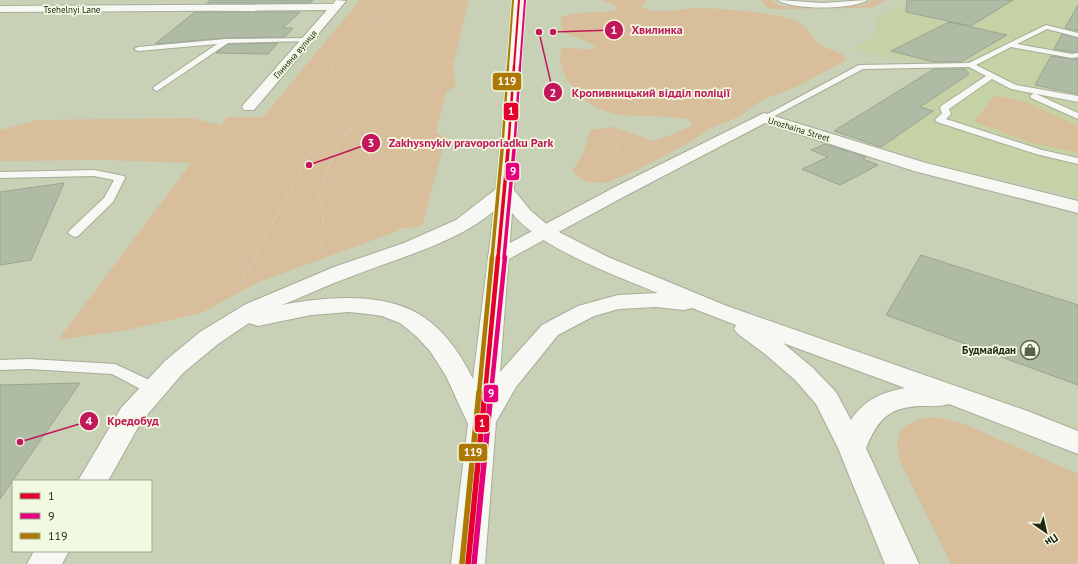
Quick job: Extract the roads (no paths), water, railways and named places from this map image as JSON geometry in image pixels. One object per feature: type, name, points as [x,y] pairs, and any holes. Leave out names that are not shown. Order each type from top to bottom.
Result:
[{"type":"main road","points":[[159,8],[168,0]]},
{"type":"main road","points":[[468,564],[505,191],[519,0]]},
{"type":"main road","name":"Tsehelnyi Lane","points":[[0,9],[159,8],[338,4]]},
{"type":"main road","name":"Глиняна вулиця","points":[[249,107],[338,4]]},
{"type":"main road","name":"Urozhaina Street","points":[[498,257],[621,191],[764,118],[920,167],[1078,207]]},
{"type":"main road","points":[[505,191],[523,214],[544,232],[601,261],[719,311],[1020,419],[1078,444]]},
{"type":"main road","points":[[94,480],[132,416],[174,367],[209,338],[254,309],[342,272],[411,247],[463,224],[484,210],[505,191]]},
{"type":"main road","points":[[481,423],[507,381],[550,330],[586,312],[618,302],[656,300],[692,304],[719,311],[774,348],[804,374],[827,399],[852,448],[902,564]]},
{"type":"main road","points":[[209,338],[263,317],[325,306],[372,307],[402,315],[425,330],[444,352],[481,423]]},
{"type":"main road","points":[[852,448],[857,432],[869,414],[886,402],[917,395],[957,399],[1020,419]]},
{"type":"main road","points":[[44,564],[51,552]]},
{"type":"lane","points":[[781,0],[794,4],[852,4],[864,0]]},
{"type":"lane","points":[[970,66],[1046,26],[1078,35]]},
{"type":"lane","points":[[138,49],[226,41],[307,40]]},
{"type":"lane","points":[[157,89],[226,41]]},
{"type":"lane","points":[[1009,45],[1076,56]]},
{"type":"lane","points":[[764,118],[862,67],[970,66],[1078,116]]},
{"type":"lane","points":[[991,76],[944,108],[947,114],[940,120],[1039,152],[1078,161]]},
{"type":"lane","points":[[1014,87],[1078,99]]},
{"type":"lane","points":[[0,175],[94,172],[120,178],[108,200],[74,233]]},
{"type":"lane","points":[[0,365],[29,364],[115,369],[154,389]]},
{"type":"place","name":"Кропивницький відділ поліції","points":[[539,32]]},
{"type":"place","name":"Хвилинка","points":[[553,32]]},
{"type":"place","name":"Zakhysnykiv pravoporiadku Park","points":[[309,165]]},
{"type":"place","name":"Будмайдан","points":[[1030,350]]},
{"type":"place","name":"Кредобуд","points":[[20,442]]}]
